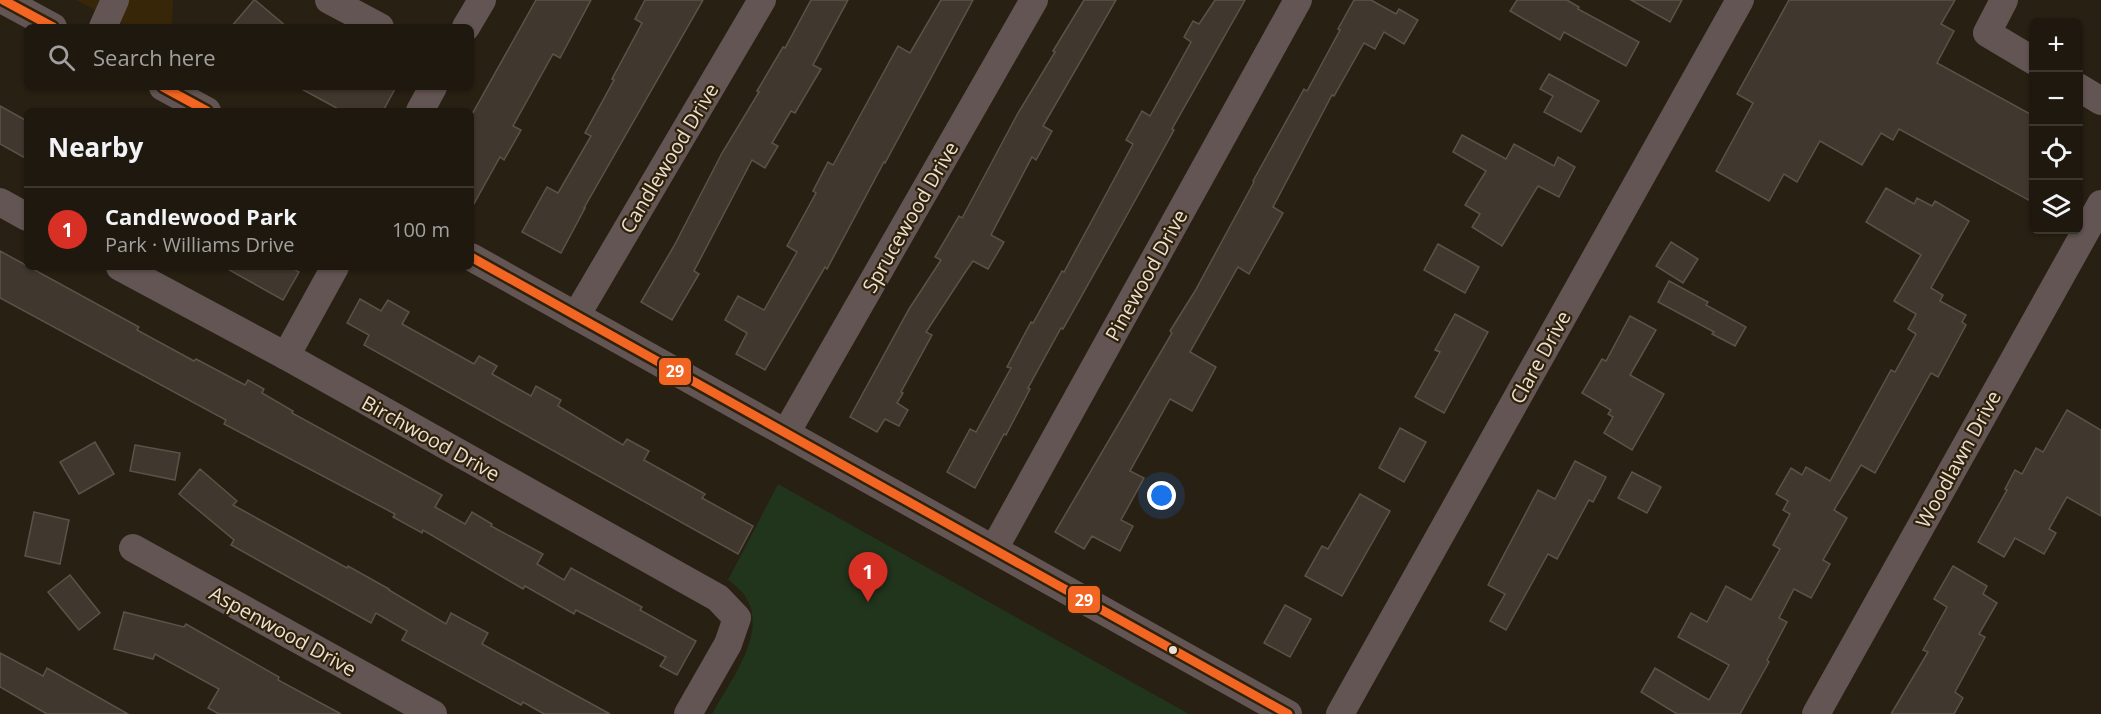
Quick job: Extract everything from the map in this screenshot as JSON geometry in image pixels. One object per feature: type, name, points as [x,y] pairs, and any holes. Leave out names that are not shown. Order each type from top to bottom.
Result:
[{"type":"street","points":[[3,0],[47,24]]},
{"type":"street","points":[[104,24],[116,0]]},
{"type":"street","points":[[329,0],[374,24]]},
{"type":"street","points":[[468,24],[482,0]]},
{"type":"street","name":"Candlewood Drive","points":[[576,316],[762,0]]},
{"type":"street","name":"Sprucewood Drive","points":[[786,433],[1034,0]]},
{"type":"street","name":"Pinewood Drive","points":[[994,549],[1298,0]]},
{"type":"street","name":"Clare Drive","points":[[1340,714],[1740,0]]},
{"type":"street","points":[[2004,0],[1987,33],[2029,58]]},
{"type":"street","points":[[168,90],[202,108]]},
{"type":"street","points":[[422,108],[430,90]]},
{"type":"street","points":[[2083,90],[2101,101]]},
{"type":"street","points":[[0,202],[24,215]]},
{"type":"street","name":"Woodlawn Drive","points":[[1816,714],[2101,204]]},
{"type":"street","points":[[474,259],[1288,714]]},
{"type":"street","name":"Birchwood Drive","points":[[126,270],[286,356],[718,598],[737,618],[728,644],[688,714]]},
{"type":"street","points":[[286,356],[333,270]]},
{"type":"street","name":"Aspenwood Drive","points":[[133,548],[433,714]]},
{"type":"shaded area","points":[[76,0],[173,0],[172,24],[121,24]]},
{"type":"green space","points":[[778,484],[1189,714],[712,714],[741,663],[749,645],[752,627],[751,610],[744,594],[728,580]]},
{"type":"building","points":[[255,0],[283,24],[234,24]]},
{"type":"building","points":[[536,0],[591,0],[560,58],[553,54],[513,126],[521,130],[504,160],[500,157],[474,204],[474,111]]},
{"type":"building","points":[[645,0],[703,0],[584,208],[561,253],[522,232],[547,187],[558,193],[591,136],[585,133],[642,23],[635,19]]},
{"type":"building","points":[[811,0],[848,0],[813,65],[821,69],[795,113],[791,111],[772,143],[778,146],[765,168],[752,160],[694,271],[699,274],[672,320],[641,302],[674,246],[722,153]]},
{"type":"building","points":[[941,0],[973,0],[827,269],[825,267],[765,370],[736,354],[747,333],[725,320],[738,296],[764,310],[797,252],[787,246],[816,193],[813,191],[828,162],[833,165],[898,46],[910,53]]},
{"type":"building","points":[[1084,0],[1116,0],[1043,126],[1052,131],[1036,160],[1032,157],[991,235],[1004,242],[988,269],[973,261],[964,274],[926,332],[932,335],[901,392],[903,393],[897,403],[908,410],[899,426],[885,419],[877,432],[850,417],[909,309],[941,260],[935,257],[959,216],[962,218],[1018,113]]},
{"type":"building","points":[[1215,0],[1245,0],[1172,129],[1174,130],[1122,224],[1063,329],[1061,328],[1028,388],[1030,389],[1006,435],[1004,434],[975,488],[947,472],[970,429],[976,432],[1011,368],[1007,367],[1031,322],[1033,323],[1062,271],[1064,272],[1097,211],[1133,144],[1126,140],[1142,111],[1150,116],[1191,42],[1184,37],[1193,21],[1199,24]]},
{"type":"building","points":[[1354,0],[1371,0],[1396,14],[1399,9],[1418,20],[1404,44],[1384,32],[1375,49],[1364,43],[1334,96],[1332,95],[1273,207],[1283,213],[1249,274],[1238,267],[1190,352],[1216,367],[1192,411],[1170,399],[1130,471],[1144,478],[1121,520],[1133,526],[1120,551],[1092,536],[1084,549],[1055,532],[1172,333],[1170,331],[1195,291],[1304,89],[1307,91]]},
{"type":"building","points":[[1517,0],[1567,0],[1579,7],[1578,9],[1639,42],[1626,66],[1564,32],[1560,40],[1510,11]]},
{"type":"building","points":[[1631,0],[1682,0],[1670,22]]},
{"type":"building","points":[[1789,0],[1955,0],[1941,24],[1954,31],[1937,63],[2029,113],[2029,200],[1899,129],[1893,140],[1881,133],[1862,165],[1820,141],[1797,182],[1784,174],[1769,201],[1716,171],[1753,103],[1737,94]]},
{"type":"building","points":[[1549,74],[1599,101],[1581,132],[1544,112],[1553,96],[1540,89]]},
{"type":"building","points":[[304,90],[394,90],[385,108],[336,108]]},
{"type":"building","points":[[0,106],[24,119],[24,157],[0,144]]},
{"type":"building","points":[[1462,135],[1506,159],[1514,144],[1554,166],[1558,157],[1575,167],[1559,197],[1538,186],[1502,246],[1472,227],[1480,214],[1465,205],[1486,171],[1453,152]]},
{"type":"building","points":[[1886,188],[1914,204],[1917,198],[1932,206],[1935,201],[1969,221],[1931,288],[1943,295],[1940,301],[1966,315],[1962,322],[1966,325],[1938,377],[1931,373],[1875,473],[1861,465],[1834,510],[1847,518],[1823,560],[1830,564],[1811,598],[1794,589],[1779,618],[1787,622],[1767,660],[1769,662],[1740,714],[1677,714],[1641,692],[1655,668],[1709,700],[1729,665],[1678,637],[1691,613],[1707,622],[1726,586],[1751,600],[1780,549],[1773,545],[1790,514],[1783,510],[1788,501],[1776,494],[1791,468],[1802,475],[1806,467],[1830,481],[1891,370],[1895,372],[1916,334],[1908,329],[1916,314],[1894,301],[1921,255],[1866,222]]},
{"type":"building","points":[[1671,242],[1698,259],[1683,283],[1656,266]]},
{"type":"building","points":[[1438,244],[1479,267],[1465,293],[1424,270]]},
{"type":"building","points":[[0,251],[24,264],[24,270],[35,270],[139,327],[137,330],[194,361],[196,359],[245,385],[248,380],[264,389],[262,393],[293,411],[292,413],[442,495],[435,507],[465,524],[472,512],[492,524],[491,526],[543,554],[537,564],[564,580],[571,568],[642,607],[640,610],[696,641],[677,675],[660,666],[666,657],[576,610],[574,614],[525,586],[523,589],[423,530],[422,533],[393,517],[395,514],[224,424],[226,420],[0,298]]},
{"type":"building","points":[[229,270],[295,270],[299,272],[283,300]]},
{"type":"building","points":[[1669,281],[1708,302],[1706,305],[1746,327],[1735,346],[1658,302]]},
{"type":"building","points":[[360,299],[381,311],[388,300],[409,312],[402,324],[474,364],[479,356],[497,366],[492,374],[531,396],[536,386],[561,400],[558,406],[623,445],[627,439],[649,451],[644,460],[705,494],[702,498],[753,526],[738,554],[364,345],[369,335],[347,323]]},
{"type":"building","points":[[1455,314],[1488,332],[1444,413],[1415,397],[1440,352],[1435,350]]},
{"type":"building","points":[[1630,316],[1656,330],[1630,375],[1664,394],[1632,450],[1604,433],[1613,417],[1608,414],[1611,410],[1582,393],[1602,359],[1606,361]]},
{"type":"building","points":[[2067,410],[2101,430],[2101,516],[2067,497],[2049,529],[2056,533],[2044,554],[2015,538],[2004,557],[1978,542],[2007,490],[2005,489],[2015,470],[2022,474],[2036,448],[2043,452]]},
{"type":"building","points":[[1400,428],[1426,442],[1404,482],[1379,468]]},
{"type":"building","points":[[95,442],[114,474],[79,494],[60,462]]},
{"type":"building","points":[[135,445],[180,453],[175,480],[130,471]]},
{"type":"building","points":[[1575,461],[1606,477],[1593,502],[1589,500],[1557,559],[1548,554],[1506,630],[1490,621],[1505,594],[1488,585],[1538,490],[1555,499]]},
{"type":"building","points":[[200,469],[237,501],[233,505],[347,568],[348,566],[446,624],[451,613],[488,633],[482,644],[610,714],[544,714],[523,702],[521,705],[402,640],[407,631],[376,613],[371,623],[231,545],[234,540],[179,494]]},
{"type":"building","points":[[1632,472],[1661,487],[1647,513],[1618,498]]},
{"type":"building","points":[[1360,494],[1390,511],[1342,596],[1305,576],[1322,546],[1328,549]]},
{"type":"building","points":[[34,512],[69,520],[60,564],[25,556]]},
{"type":"building","points":[[1953,566],[1987,586],[1983,594],[1997,603],[1979,634],[1985,637],[1955,692],[1963,698],[1954,714],[1891,714],[1928,652],[1923,650],[1947,607],[1934,599]]},
{"type":"building","points":[[70,575],[100,613],[79,630],[48,592]]},
{"type":"building","points":[[1285,605],[1311,619],[1290,657],[1264,643]]},
{"type":"building","points":[[124,612],[184,627],[186,624],[279,677],[278,680],[341,714],[219,714],[208,708],[219,689],[155,654],[153,659],[114,649]]},
{"type":"building","points":[[0,653],[43,676],[47,668],[128,714],[47,714],[0,687]]},
{"type":"transit line","name":"29","points":[[3,0],[47,24]]},
{"type":"transit line","name":"29","points":[[168,90],[202,108]]},
{"type":"transit line","name":"29","points":[[474,259],[1288,714]]},
{"type":"place","name":"Candlewood Park","points":[[868,602]]}]
